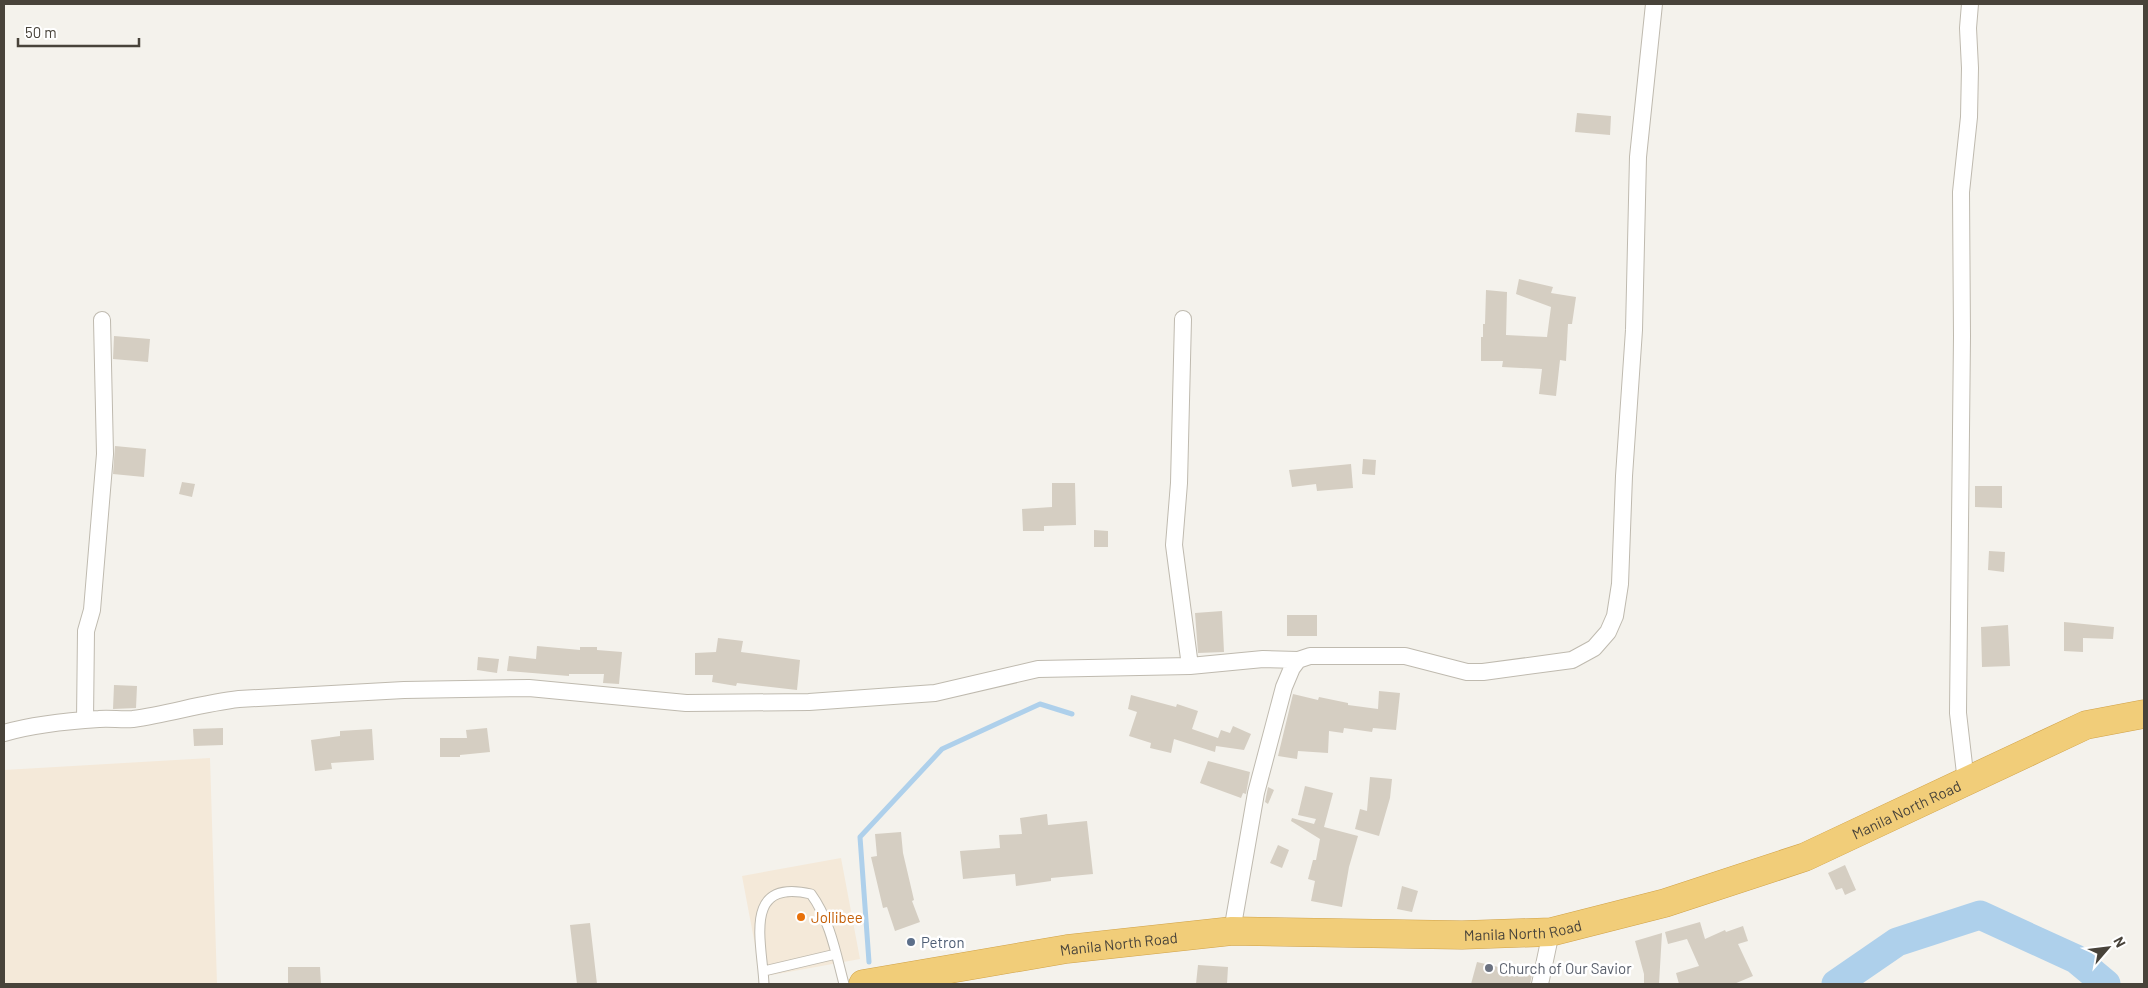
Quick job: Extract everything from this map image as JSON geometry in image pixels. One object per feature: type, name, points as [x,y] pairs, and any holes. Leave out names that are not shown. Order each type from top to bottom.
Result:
[{"type":"highway","name":"Manila North Road","points":[[863,984],[1067,949],[1232,931],[1462,935],[1551,932],[1665,903],[1805,857],[2086,726],[2144,714]]},
{"type":"street","points":[[4,733],[32,726],[85,720],[130,719],[158,715],[212,702],[239,699],[414,690],[529,688],[686,703],[809,702],[935,693],[1038,669],[1190,666],[1263,659],[1298,660],[1310,656],[1404,656],[1467,672],[1483,672],[1572,660],[1594,648],[1608,632],[1616,616],[1620,584],[1624,476],[1634,330],[1638,157],[1654,4]]},
{"type":"street","points":[[1966,782],[1958,713],[1962,192],[1970,117],[1968,28],[1970,4]]},
{"type":"street","points":[[1183,319],[1179,482],[1174,545],[1190,666]]},
{"type":"street","points":[[85,720],[86,630],[92,610],[106,454],[102,320]]},
{"type":"street","points":[[1232,931],[1256,793],[1284,687],[1292,668],[1298,660]]},
{"type":"street","points":[[1540,984],[1551,932]]},
{"type":"lane","points":[[764,984],[759,937],[760,918],[767,900],[782,892],[794,890],[811,894],[820,906],[844,984]]},
{"type":"lane","points":[[764,971],[836,954]]},
{"type":"shaded area","points":[[210,758],[217,984],[4,984],[4,770]]},
{"type":"shaded area","name":"Jollibee","points":[[841,858],[860,959],[761,977],[742,876]]},
{"type":"building","points":[[1577,113],[1611,116],[1610,135],[1575,132]]},
{"type":"building","points":[[1519,279],[1553,287],[1551,293],[1576,297],[1572,324],[1568,324],[1566,361],[1560,360],[1556,396],[1539,394],[1542,369],[1502,367],[1503,361],[1481,361],[1481,337],[1483,337],[1483,324],[1485,324],[1486,290],[1507,292],[1506,335],[1547,337],[1551,307],[1516,294]]},
{"type":"building","points":[[114,336],[150,339],[148,362],[113,359]]},
{"type":"building","points":[[115,446],[146,449],[144,477],[113,474]]},
{"type":"building","points":[[1363,459],[1376,460],[1375,475],[1362,474]]},
{"type":"building","points":[[1351,464],[1353,488],[1317,491],[1316,484],[1292,487],[1289,470]]},
{"type":"building","points":[[182,482],[195,484],[192,497],[179,494]]},
{"type":"building","points":[[1052,483],[1075,483],[1076,525],[1044,526],[1044,531],[1023,531],[1022,509],[1052,507]]},
{"type":"building","points":[[1975,486],[2002,486],[2002,508],[1975,507]]},
{"type":"building","points":[[1094,530],[1108,531],[1108,547],[1094,547]]},
{"type":"building","points":[[1989,551],[2005,552],[2004,572],[1988,570]]},
{"type":"building","points":[[1222,611],[1224,652],[1198,653],[1195,613]]},
{"type":"building","points":[[1287,615],[1317,615],[1317,636],[1287,636]]},
{"type":"building","points":[[2064,622],[2114,627],[2113,639],[2083,638],[2083,652],[2064,651]]},
{"type":"building","points":[[2008,625],[2010,666],[1982,667],[1981,627]]},
{"type":"building","points":[[718,638],[743,641],[741,652],[800,660],[797,690],[737,683],[736,686],[712,682],[713,675],[695,675],[695,653],[716,652]]},
{"type":"building","points":[[537,646],[580,650],[580,647],[597,647],[597,650],[622,652],[619,684],[603,683],[604,674],[569,674],[569,676],[507,671],[509,656],[536,659]]},
{"type":"building","points":[[478,657],[499,659],[497,673],[477,670]]},
{"type":"building","points":[[114,685],[137,686],[136,708],[113,709]]},
{"type":"building","points":[[1379,691],[1400,693],[1396,730],[1373,728],[1372,732],[1344,728],[1343,733],[1329,731],[1328,753],[1298,751],[1297,759],[1278,756],[1293,694],[1318,700],[1319,697],[1348,703],[1348,705],[1378,709]]},
{"type":"building","points":[[1131,695],[1176,707],[1177,704],[1198,711],[1192,729],[1218,738],[1221,730],[1230,733],[1233,726],[1251,734],[1244,750],[1216,746],[1215,752],[1174,739],[1171,753],[1150,748],[1151,743],[1129,736],[1137,712],[1128,709]]},
{"type":"building","points":[[223,728],[223,745],[194,746],[193,729]]},
{"type":"building","points":[[487,728],[490,752],[460,755],[460,757],[440,757],[440,738],[467,738],[466,730]]},
{"type":"building","points":[[372,729],[374,760],[331,763],[332,769],[315,771],[311,740],[340,736],[340,731]]},
{"type":"building","points":[[1208,761],[1250,772],[1246,794],[1243,793],[1241,798],[1200,783]]},
{"type":"building","points":[[1370,777],[1392,779],[1390,798],[1379,836],[1355,829],[1360,809],[1367,811]]},
{"type":"building","points":[[1305,786],[1333,793],[1324,827],[1358,836],[1349,867],[1342,907],[1311,901],[1315,881],[1308,879],[1313,860],[1316,860],[1320,839],[1291,821],[1292,818],[1314,824],[1316,819],[1298,815]]},
{"type":"building","points":[[1268,787],[1274,790],[1268,804],[1265,802]]},
{"type":"building","points":[[1047,814],[1048,825],[1087,821],[1093,874],[1051,878],[1051,881],[1016,886],[1015,874],[963,879],[960,851],[1000,848],[999,835],[1022,834],[1020,818]]},
{"type":"building","points":[[901,832],[903,853],[914,900],[912,901],[920,922],[895,931],[887,907],[883,908],[871,857],[877,856],[875,834]]},
{"type":"building","points":[[1278,845],[1289,850],[1282,868],[1270,863]]},
{"type":"building","points":[[1845,865],[1856,890],[1845,895],[1842,888],[1836,890],[1828,873]]},
{"type":"building","points":[[1402,886],[1418,891],[1412,912],[1397,909]]},
{"type":"building","points":[[1700,922],[1705,939],[1725,930],[1726,932],[1743,926],[1748,941],[1738,944],[1753,976],[1734,984],[1679,984],[1676,973],[1699,966],[1687,939],[1668,944],[1665,932]]},
{"type":"building","points":[[590,923],[597,984],[577,984],[570,925]]},
{"type":"building","points":[[1662,933],[1659,984],[1644,984],[1644,974],[1635,941]]},
{"type":"building","name":"Church of Our Savior","points":[[1477,962],[1532,975],[1530,984],[1471,984]]},
{"type":"building","points":[[1198,965],[1228,967],[1227,984],[1196,984]]},
{"type":"building","points":[[288,967],[320,967],[321,984],[288,984]]},
{"type":"waterway","points":[[869,962],[860,837],[942,749],[1040,704],[1072,714]]},
{"type":"waterway","points":[[1836,984],[1897,942],[1980,915],[2076,959],[2106,984]]},
{"type":"place","name":"Jollibee","points":[[801,917]]},
{"type":"place","name":"Petron","points":[[911,942]]},
{"type":"place","name":"Church of Our Savior","points":[[1489,968]]}]
